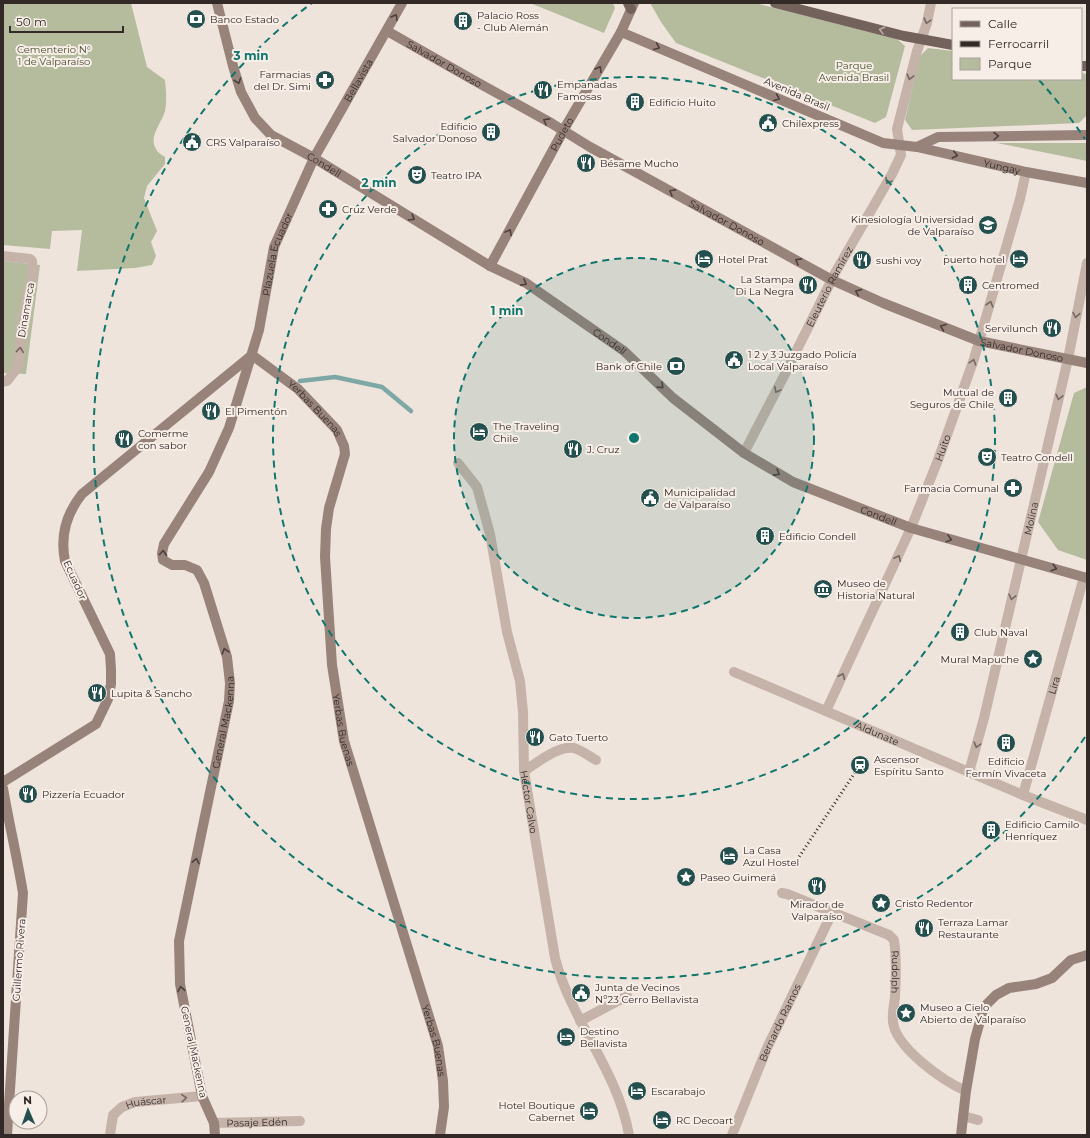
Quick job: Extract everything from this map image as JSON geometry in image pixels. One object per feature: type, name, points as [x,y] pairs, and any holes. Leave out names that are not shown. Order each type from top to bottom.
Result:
[{"type":"main road","name":"Condell","points":[[217,3],[233,66],[242,92],[255,118],[271,135],[314,158],[490,266],[526,284],[624,351],[673,398],[744,453],[793,482],[912,528],[1085,577]]},
{"type":"main road","name":"Bellavista","points":[[314,158],[402,3]]},
{"type":"main road","points":[[776,3],[920,39],[952,44]]},
{"type":"main road","name":"Pudeto","points":[[490,266],[563,131],[621,32],[631,5]]},
{"type":"main road","name":"Salvador Donoso","points":[[387,30],[563,131],[832,280],[883,303],[979,341],[1087,363]]},
{"type":"main road","name":"Avenida Brasil","points":[[621,32],[874,140],[884,143],[917,147]]},
{"type":"main road","points":[[917,147],[938,137],[1087,135]]},
{"type":"main road","name":"Yungay","points":[[917,147],[1026,172],[1087,183]]},
{"type":"main road","name":"Plazuela Ecuador","points":[[252,355],[259,330],[274,246],[314,158]]},
{"type":"main road","name":"Ecuador","points":[[3,782],[96,724],[108,699],[111,676],[110,654],[65,561],[63,552],[63,537],[66,523],[75,502],[82,494],[252,355]]},
{"type":"main road","name":"General Mackenna","points":[[215,1135],[214,1123],[202,1096],[180,984],[179,941],[229,706],[230,683],[227,656],[204,582],[197,570],[185,565],[172,565],[163,560],[162,553],[164,544],[209,472],[229,428],[252,355]]},
{"type":"main road","name":"Yerbas Buenas","points":[[252,355],[298,389],[337,430],[344,446],[345,454],[329,508],[326,529],[325,557],[336,690],[344,741],[438,1046],[441,1062],[444,1107],[440,1135]]},
{"type":"main road","name":"Guillermo Rivera","points":[[3,788],[23,893],[7,1135]]},
{"type":"main road","points":[[961,1135],[966,1091],[975,1039],[984,1007],[996,995],[1009,988],[1036,984],[1052,978],[1071,960],[1087,955]]},
{"type":"street","name":"Eleuterio Ramírez","points":[[744,453],[832,280],[892,174],[900,155],[897,128],[920,39],[927,23],[931,3]]},
{"type":"street","name":"Huito","points":[[826,711],[912,528],[957,410],[979,341],[1020,199],[1026,172]]},
{"type":"street","name":"Dinamarca","points":[[3,256],[30,259],[32,262],[33,272],[22,318],[18,367],[7,381],[3,382]]},
{"type":"street","name":"Molina","points":[[970,772],[1068,359],[1087,263]]},
{"type":"street","name":"Héctor Calvo","points":[[458,463],[477,487],[490,534],[507,632],[520,680],[523,712],[524,771],[555,958],[563,983],[580,1021],[620,1101],[629,1135]]},
{"type":"street","name":"Lira","points":[[1023,794],[1085,577]]},
{"type":"street","name":"Aldunate","points":[[734,672],[1087,820]]},
{"type":"street","points":[[524,771],[557,750],[566,747],[575,748],[596,760]]},
{"type":"street","name":"Rudolph","points":[[782,893],[889,935],[894,940],[897,964],[893,1022],[897,1034],[913,1054],[940,1077],[966,1091]]},
{"type":"street","name":"Bernardo Ramos","points":[[732,1135],[767,1048],[832,913]]},
{"type":"street","points":[[580,1021],[627,996]]},
{"type":"street","name":"Huáscar","points":[[110,1135],[113,1115],[122,1107],[135,1102],[202,1096]]},
{"type":"street","points":[[963,1116],[978,1120]]},
{"type":"street","name":"Pasaje Edén","points":[[214,1123],[300,1121]]},
{"type":"green space","name":"Cementerio N° 1 de Valparaíso","points":[[3,3],[131,3],[147,67],[165,80],[166,88],[165,111],[156,130],[154,139],[154,144],[157,150],[165,157],[165,164],[147,186],[144,198],[157,231],[151,242],[156,256],[152,265],[135,268],[77,271],[82,230],[52,231],[50,249],[3,245]]},
{"type":"green space","points":[[530,3],[613,3],[615,8],[604,33]]},
{"type":"green space","name":"Parque Avenida Brasil","points":[[650,3],[755,3],[897,39],[905,46],[886,117],[875,123],[676,43]]},
{"type":"green space","name":"Parque Avenida Brasil","points":[[928,48],[952,51],[952,80],[1082,80],[1082,73],[1087,74],[1086,116],[1079,123],[912,130],[905,120],[920,56]]},
{"type":"green space","points":[[997,143],[1087,143],[1087,161]]},
{"type":"green space","points":[[3,261],[40,265],[26,374],[3,373]]},
{"type":"green space","points":[[1087,387],[1087,560],[1058,550],[1038,522],[1074,393]]},
{"type":"waterway","points":[[300,381],[335,377],[382,387],[411,411]]},
{"type":"railway","points":[[797,860],[860,765]]},
{"type":"place","name":"Banco Estado","points":[[196,19]]},
{"type":"place","name":"Palacio Ross - Club Alemán","points":[[463,21]]},
{"type":"place","name":"Farmacias del Dr. Simi","points":[[325,80]]},
{"type":"place","name":"Empanadas Famosas","points":[[543,90]]},
{"type":"place","name":"Edificio Huito","points":[[635,102]]},
{"type":"place","name":"Chilexpress","points":[[768,123]]},
{"type":"place","name":"Edificio Salvador Donoso","points":[[491,132]]},
{"type":"place","name":"CRS Valparaíso","points":[[192,142]]},
{"type":"place","name":"Bésame Mucho","points":[[586,163]]},
{"type":"place","name":"Teatro IPA","points":[[417,175]]},
{"type":"place","name":"Cruz Verde","points":[[328,209]]},
{"type":"place","name":"Kinesiología Universidad de Valparaíso","points":[[988,225]]},
{"type":"place","name":"Hotel Prat","points":[[704,259]]},
{"type":"place","name":"puerto hotel","points":[[1019,259]]},
{"type":"place","name":"sushi voy","points":[[862,260]]},
{"type":"place","name":"La Stampa Di La Negra","points":[[808,285]]},
{"type":"place","name":"Centromed","points":[[968,285]]},
{"type":"place","name":"Servilunch","points":[[1052,328]]},
{"type":"place","name":"1 2 y 3 Juzgado Policía Local Valparaíso","points":[[734,360]]},
{"type":"place","name":"Bank of Chile","points":[[676,366]]},
{"type":"place","name":"Mutual de Seguros de Chile","points":[[1008,398]]},
{"type":"place","name":"El Pimentón","points":[[211,411]]},
{"type":"place","name":"The Traveling Chile","points":[[479,432]]},
{"type":"place","name":"Comerme con sabor","points":[[124,439]]},
{"type":"place","name":"J. Cruz","points":[[573,449]]},
{"type":"place","name":"Teatro Condell","points":[[987,457]]},
{"type":"place","name":"Farmacia Comunal","points":[[1013,488]]},
{"type":"place","name":"Municipalidad de Valparaíso","points":[[650,498]]},
{"type":"place","name":"Edificio Condell","points":[[765,536]]},
{"type":"place","name":"Museo de Historia Natural","points":[[823,589]]},
{"type":"place","name":"Club Naval","points":[[960,632]]},
{"type":"place","name":"Mural Mapuche","points":[[1033,659]]},
{"type":"place","name":"Lupita & Sancho","points":[[97,693]]},
{"type":"place","name":"Gato Tuerto","points":[[535,737]]},
{"type":"place","name":"Edificio Fermín Vivaceta","points":[[1006,743]]},
{"type":"place","name":"Ascensor Espíritu Santo","points":[[860,765]]},
{"type":"place","name":"Pizzería Ecuador","points":[[28,794]]},
{"type":"place","name":"Edificio Camilo Henríquez","points":[[991,830]]},
{"type":"place","name":"La Casa Azul Hostel","points":[[729,856]]},
{"type":"place","name":"Paseo Guimerá","points":[[686,877]]},
{"type":"place","name":"Mirador de Valparaíso","points":[[817,886]]},
{"type":"place","name":"Cristo Redentor","points":[[881,903]]},
{"type":"place","name":"Terraza Lamar Restaurante","points":[[924,928]]},
{"type":"place","name":"Junta de Vecinos Nº23 Cerro Bellavista","points":[[581,993]]},
{"type":"place","name":"Museo a Cielo Abierto de Valparaíso","points":[[906,1013]]},
{"type":"place","name":"Destino Bellavista","points":[[566,1037]]},
{"type":"place","name":"Escarabajo","points":[[637,1091]]},
{"type":"place","name":"Hotel Boutique Cabernet","points":[[589,1111]]},
{"type":"place","name":"RC Decoart","points":[[662,1120]]}]
